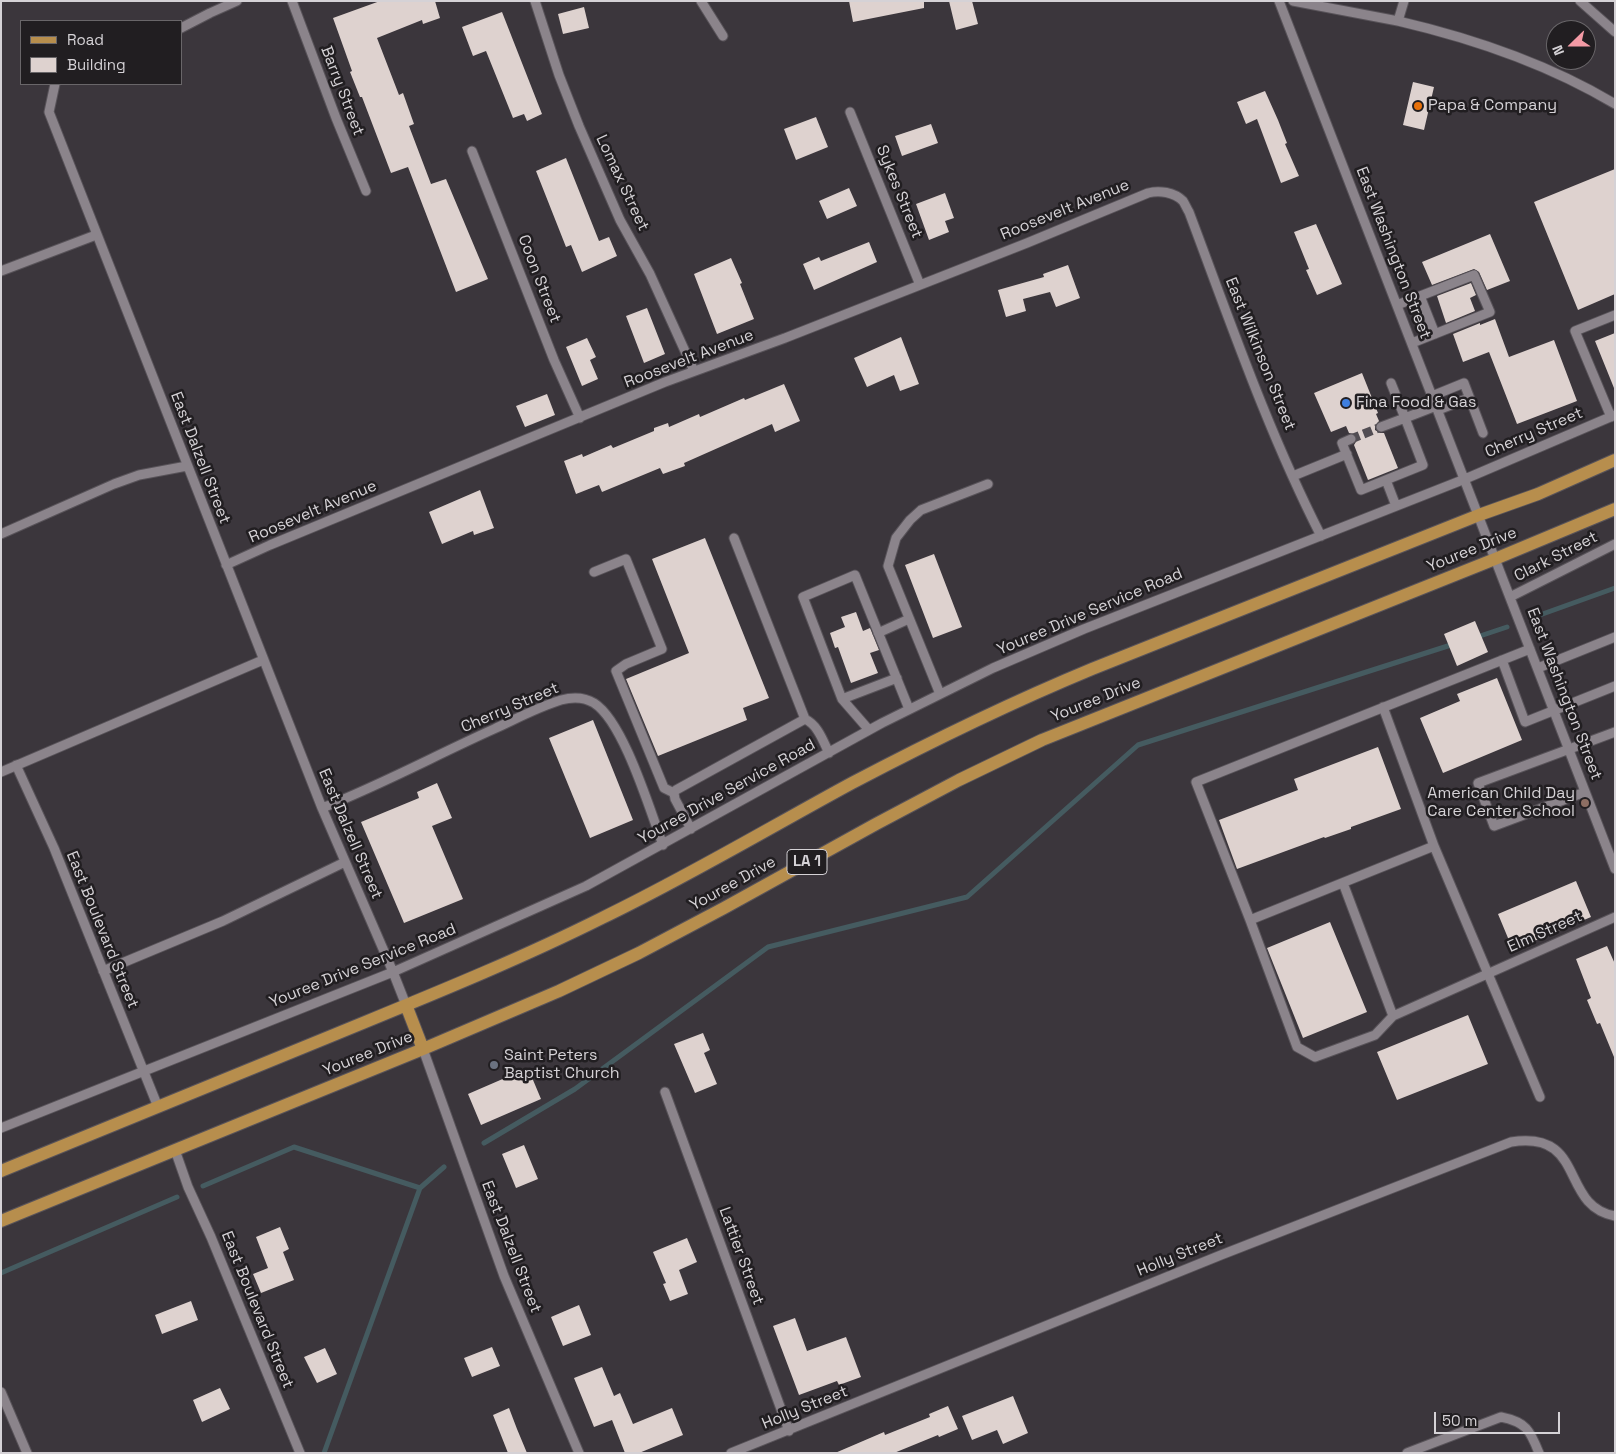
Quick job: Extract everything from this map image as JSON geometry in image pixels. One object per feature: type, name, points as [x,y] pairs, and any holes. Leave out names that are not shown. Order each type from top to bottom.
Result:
[{"type":"main road","name":"Youree Drive","points":[[1,1171],[540,948],[682,877],[868,775],[1034,693],[1092,668],[1479,515],[1538,494],[1615,460]]},
{"type":"main road","name":"Youree Drive","points":[[1,1220],[423,1049],[559,991],[639,953],[959,780],[1042,740],[1495,559],[1615,509]]},
{"type":"main road","points":[[406,1005],[423,1049]]},
{"type":"street","points":[[182,27],[237,1]]},
{"type":"street","name":"Barry Street","points":[[292,1],[366,191]]},
{"type":"street","name":"Lomax Street","points":[[535,1],[559,75],[579,126],[620,220],[650,274],[694,371]]},
{"type":"street","points":[[701,1],[723,36]]},
{"type":"street","name":"East Washington Street","points":[[1279,1],[1615,869]]},
{"type":"street","points":[[1292,1],[1398,21],[1443,33],[1549,70],[1615,104]]},
{"type":"street","points":[[1398,21],[1404,1]]},
{"type":"street","points":[[1580,1],[1615,32]]},
{"type":"street","name":"East Dalzell Street","points":[[54,85],[48,112],[322,808],[406,1005]]},
{"type":"street","name":"Sykes Street","points":[[850,112],[920,285]]},
{"type":"street","name":"Coon Street","points":[[472,150],[554,360],[580,418]]},
{"type":"street","name":"Roosevelt Avenue","points":[[226,565],[270,545],[694,371],[785,338],[920,285],[1148,192],[1157,190],[1165,192]]},
{"type":"street","name":"East Wilkinson Street","points":[[1165,192],[1182,200],[1189,212],[1256,391],[1321,536]]},
{"type":"street","points":[[1,271],[96,234]]},
{"type":"street","points":[[1397,306],[1474,275],[1490,312],[1412,343]]},
{"type":"street","points":[[1420,296],[1435,334]]},
{"type":"street","points":[[1613,416],[1575,331],[1615,315]]},
{"type":"street","points":[[1352,439],[1342,443],[1361,490],[1423,465],[1391,383]]},
{"type":"street","points":[[1432,396],[1464,383],[1483,433]]},
{"type":"street","points":[[1382,427],[1469,398]]},
{"type":"street","name":"Cherry Street","points":[[1464,479],[1613,416]]},
{"type":"street","points":[[1293,476],[1347,454]]},
{"type":"street","points":[[1,534],[114,484],[139,475],[187,466]]},
{"type":"street","name":"Youree Drive Service Road","points":[[1,1128],[393,972],[586,886],[909,709],[1084,629],[1464,479]]},
{"type":"street","points":[[1386,480],[1396,506]]},
{"type":"street","points":[[940,694],[888,566],[896,538],[910,520],[921,510],[988,484]]},
{"type":"street","points":[[734,538],[805,719],[812,722],[829,753]]},
{"type":"street","name":"Clark Street","points":[[1510,597],[1615,544]]},
{"type":"street","points":[[594,572],[626,559],[662,649],[630,662],[616,672],[664,788],[674,793]]},
{"type":"street","points":[[869,730],[842,699],[803,596],[855,575],[909,709]]},
{"type":"street","points":[[878,632],[909,619]]},
{"type":"street","points":[[1538,668],[1615,637]]},
{"type":"street","points":[[1343,883],[1393,1016],[1376,1035],[1315,1057],[1297,1047],[1196,782],[1530,649]]},
{"type":"street","points":[[1,772],[263,660]]},
{"type":"street","points":[[1502,660],[1525,722],[1615,686]]},
{"type":"street","points":[[842,699],[897,678]]},
{"type":"street","name":"Cherry Street","points":[[322,808],[361,793],[530,712],[561,700],[575,698],[593,702],[604,712],[618,732],[628,752],[663,845]]},
{"type":"street","points":[[1383,707],[1434,846],[1540,1096]]},
{"type":"street","points":[[674,793],[805,719]]},
{"type":"street","points":[[1585,792],[1494,826],[1478,783],[1615,732]]},
{"type":"street","name":"East Boulevard Street","points":[[16,766],[54,848],[158,1107]]},
{"type":"street","points":[[674,793],[675,800],[691,829]]},
{"type":"street","points":[[1250,920],[1434,846]]},
{"type":"street","points":[[102,971],[223,921],[345,862]]},
{"type":"street","name":"Elm Street","points":[[1393,1016],[1615,918]]},
{"type":"street","name":"East Dalzell Street","points":[[423,1049],[504,1276],[580,1453]]},
{"type":"street","name":"Lattier Street","points":[[665,1092],[789,1430]]},
{"type":"street","name":"Holly Street","points":[[731,1453],[1221,1255],[1511,1142],[1528,1139],[1544,1142],[1558,1151],[1568,1165],[1583,1196],[1592,1206],[1606,1215],[1615,1216]]},
{"type":"street","name":"East Boulevard Street","points":[[175,1150],[188,1187],[211,1237],[300,1453]]},
{"type":"street","points":[[1,1392],[27,1453]]},
{"type":"street","points":[[1407,1453],[1488,1420],[1501,1417],[1515,1419],[1526,1427],[1532,1435],[1539,1453]]},
{"type":"building","points":[[380,1],[435,1],[440,18],[423,24],[422,20],[377,38],[399,95],[403,93],[414,124],[409,126],[431,184],[446,179],[488,279],[456,292],[408,167],[391,173],[362,97],[360,97],[350,72],[352,71],[333,18]]},
{"type":"building","points":[[849,1],[924,1],[924,8],[853,22]]},
{"type":"building","points":[[949,1],[972,1],[978,24],[956,30]]},
{"type":"building","points":[[584,7],[589,28],[563,34],[558,14]]},
{"type":"building","points":[[502,12],[542,114],[527,121],[524,114],[513,118],[486,51],[473,56],[462,27]]},
{"type":"building","name":"Papa & Company","points":[[1413,82],[1434,87],[1424,130],[1403,125]]},
{"type":"building","points":[[1265,91],[1299,176],[1281,183],[1257,119],[1246,124],[1237,102]]},
{"type":"building","points":[[816,117],[828,147],[796,160],[784,129]]},
{"type":"building","points":[[931,124],[938,143],[902,156],[895,136]]},
{"type":"building","points":[[566,158],[599,241],[609,237],[617,256],[582,272],[571,245],[566,247],[536,171]]},
{"type":"building","points":[[1615,169],[1615,294],[1578,310],[1534,202]]},
{"type":"building","points":[[849,188],[857,206],[827,219],[819,201]]},
{"type":"building","points":[[945,193],[954,218],[945,221],[949,232],[929,240],[916,204]]},
{"type":"building","points":[[1316,224],[1342,284],[1317,295],[1306,270],[1309,269],[1294,232]]},
{"type":"building","points":[[1490,234],[1510,281],[1487,290],[1479,272],[1474,269],[1432,285],[1422,262]]},
{"type":"building","points":[[869,242],[877,262],[814,290],[803,264],[819,257],[821,261]]},
{"type":"building","points":[[731,258],[754,319],[717,334],[694,274]]},
{"type":"building","points":[[1068,265],[1080,298],[1056,307],[1050,292],[1023,299],[1026,311],[1006,317],[998,290],[1044,277],[1043,274]]},
{"type":"building","points":[[1471,283],[1476,295],[1470,298],[1475,311],[1446,323],[1437,296]]},
{"type":"building","points":[[647,308],[665,354],[644,363],[626,316]]},
{"type":"building","points":[[1495,319],[1509,357],[1554,340],[1577,401],[1517,424],[1489,352],[1463,362],[1453,334]]},
{"type":"building","points":[[1615,333],[1615,388],[1614,388],[1595,341]]},
{"type":"building","points":[[901,337],[919,384],[900,391],[894,375],[867,387],[854,358]]},
{"type":"building","points":[[587,338],[596,357],[590,360],[598,379],[582,386],[566,347]]},
{"type":"building","points":[[1362,373],[1378,413],[1376,414],[1379,421],[1375,426],[1375,430],[1384,433],[1398,468],[1368,480],[1354,445],[1357,440],[1356,436],[1349,433],[1346,426],[1331,432],[1314,393]]},
{"type":"building","points":[[784,384],[800,421],[775,432],[772,424],[684,463],[685,466],[663,474],[660,468],[602,492],[599,485],[576,494],[564,461],[582,454],[583,457],[611,445],[613,448],[654,431],[654,428],[668,423],[669,427],[699,414],[700,417],[744,398],[745,400]]},
{"type":"building","points":[[547,394],[555,415],[525,427],[516,406]]},
{"type":"building","points":[[480,490],[494,528],[474,535],[473,531],[442,544],[429,512]]},
{"type":"building","points":[[705,538],[769,698],[743,708],[747,720],[658,756],[626,679],[689,653],[652,559]]},
{"type":"building","points":[[934,554],[962,627],[933,638],[905,565]]},
{"type":"building","points":[[856,612],[863,631],[870,628],[879,650],[870,653],[878,673],[851,683],[838,647],[835,648],[830,633],[845,627],[841,617]]},
{"type":"building","points":[[1475,621],[1488,652],[1457,666],[1444,634]]},
{"type":"building","points":[[1497,678],[1522,740],[1443,773],[1420,718],[1460,701],[1457,694]]},
{"type":"building","points":[[593,720],[633,820],[590,838],[549,738]]},
{"type":"building","points":[[1378,747],[1401,809],[1351,827],[1351,829],[1237,869],[1219,820],[1298,790],[1294,779]]},
{"type":"building","points":[[437,783],[452,818],[432,826],[463,899],[404,923],[361,822],[419,798],[417,792]]},
{"type":"building","points":[[1576,881],[1591,917],[1513,950],[1498,914]]},
{"type":"building","points":[[1330,922],[1367,1012],[1303,1038],[1267,948]]},
{"type":"building","points":[[1607,946],[1615,964],[1614,1057],[1600,1023],[1597,1024],[1587,1000],[1591,998],[1576,959]]},
{"type":"building","points":[[1468,1015],[1488,1064],[1397,1100],[1377,1052]]},
{"type":"building","points":[[703,1033],[710,1050],[704,1053],[717,1084],[695,1093],[674,1044]]},
{"type":"building","points":[[528,1068],[541,1099],[481,1125],[468,1094]]},
{"type":"building","points":[[524,1145],[538,1179],[516,1188],[502,1154]]},
{"type":"building","points":[[280,1227],[289,1249],[283,1252],[294,1280],[261,1293],[253,1274],[268,1268],[256,1237]]},
{"type":"building","points":[[687,1238],[697,1262],[679,1270],[688,1294],[670,1301],[663,1284],[666,1283],[653,1252]]},
{"type":"building","points":[[191,1301],[198,1320],[162,1334],[155,1315]]},
{"type":"building","points":[[579,1305],[591,1335],[563,1346],[551,1317]]},
{"type":"building","points":[[795,1318],[807,1351],[846,1337],[861,1377],[839,1385],[837,1381],[799,1395],[773,1326]]},
{"type":"building","points":[[492,1347],[500,1366],[472,1377],[464,1358]]},
{"type":"building","points":[[325,1348],[337,1374],[317,1383],[304,1357]]},
{"type":"building","points":[[602,1367],[614,1396],[620,1393],[633,1424],[672,1408],[683,1435],[639,1453],[625,1453],[612,1420],[594,1427],[574,1378]]},
{"type":"building","points":[[220,1388],[230,1409],[202,1422],[193,1400]]},
{"type":"building","points":[[1013,1396],[1028,1433],[1003,1444],[997,1430],[972,1440],[962,1416]]},
{"type":"building","points":[[948,1406],[958,1429],[939,1437],[938,1435],[894,1453],[835,1453],[884,1432],[885,1435],[930,1417],[929,1414]]},
{"type":"building","points":[[509,1408],[527,1453],[508,1453],[493,1415]]},
{"type":"waterway","points":[[1537,616],[1615,588]]},
{"type":"waterway","points":[[1477,637],[1507,627]]},
{"type":"waterway","points":[[484,1143],[575,1089],[768,947],[967,897],[1138,745],[1454,644]]},
{"type":"waterway","points":[[203,1186],[294,1147],[420,1188]]},
{"type":"waterway","points":[[324,1453],[420,1188],[444,1167]]},
{"type":"waterway","points":[[1,1273],[177,1197]]},
{"type":"tunnel","points":[[1351,439],[1381,427]]},
{"type":"place","name":"Papa & Company","points":[[1418,106]]},
{"type":"place","name":"Fina Food & Gas","points":[[1346,403]]},
{"type":"place","name":"American Child Day Care Center School","points":[[1585,803]]},
{"type":"place","name":"Saint Peters Baptist Church","points":[[494,1065]]}]
